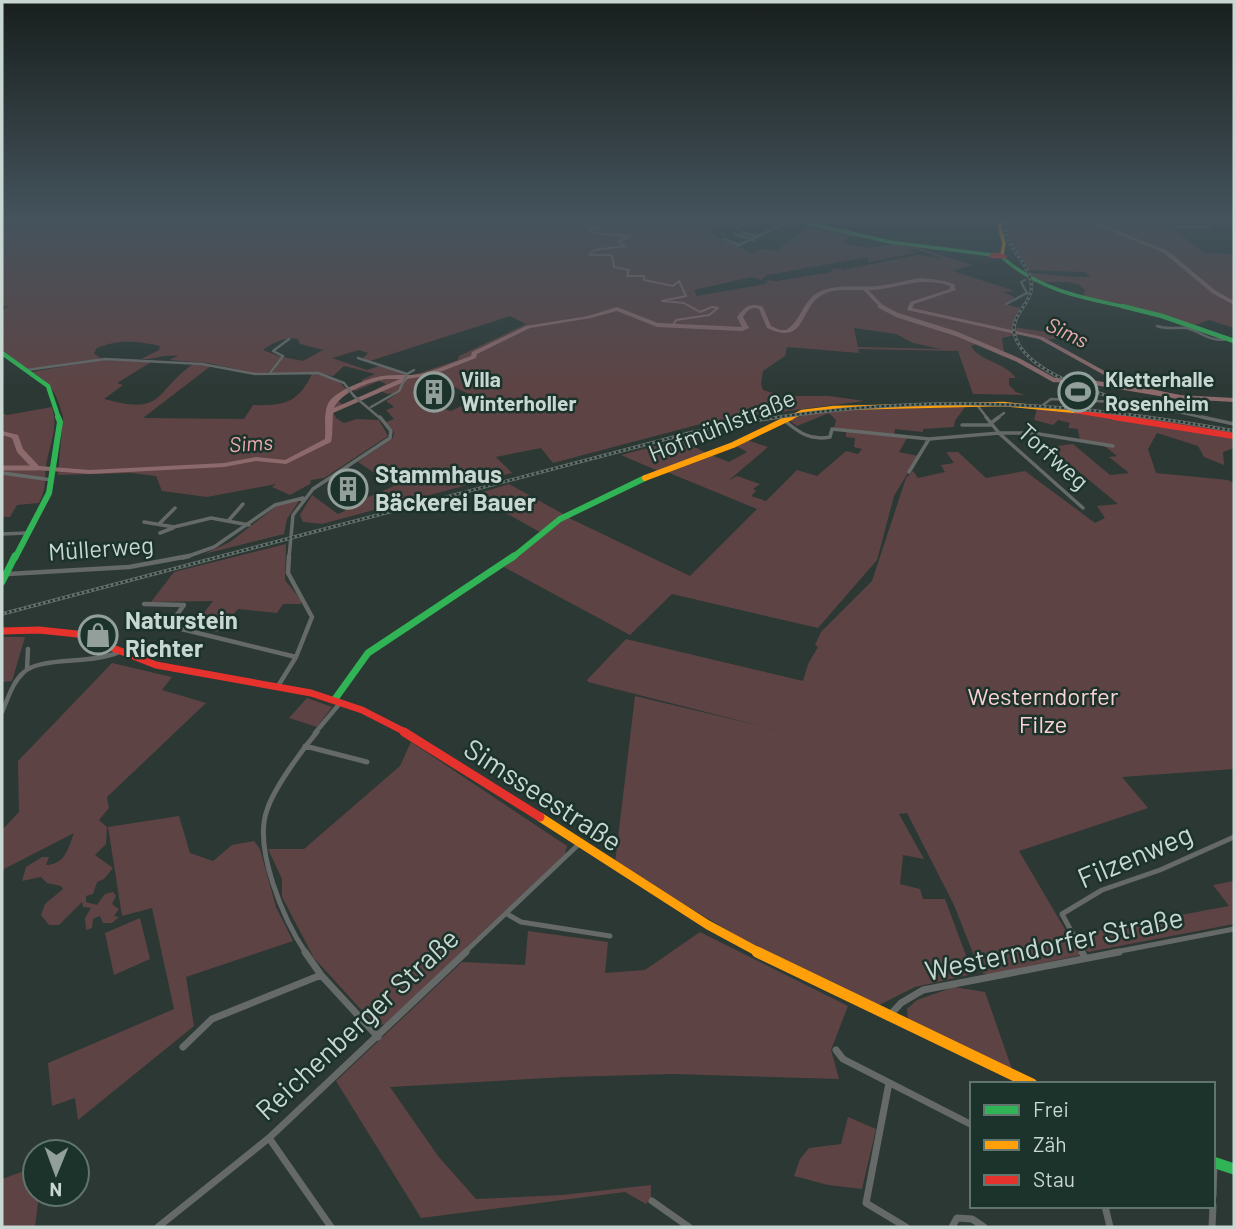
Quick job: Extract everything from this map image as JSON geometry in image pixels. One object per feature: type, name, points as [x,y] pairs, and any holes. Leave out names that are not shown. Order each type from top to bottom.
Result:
[{"type":"main road","points":[[1021,276],[1059,293],[1157,315],[1230,340]]},
{"type":"main road","points":[[2,352],[48,386],[60,413],[49,493],[2,582]]},
{"type":"main road","name":"Hofmühlstraße","points":[[338,700],[368,653],[507,562],[560,519],[630,484],[733,445],[802,412],[834,408],[976,404],[1042,406]]},
{"type":"main road","points":[[1042,406],[1234,436]]},
{"type":"main road","name":"Simsseestraße","points":[[2,631],[39,630],[77,634],[119,652],[179,671],[338,700],[385,720],[708,925],[772,960],[1028,1082]]},
{"type":"main road","points":[[1215,1162],[1234,1169]]},
{"type":"street","points":[[1006,304],[1027,293],[1021,282],[1025,280]]},
{"type":"street","points":[[1157,326],[1168,330],[1185,328],[1219,341],[1230,340]]},
{"type":"street","points":[[269,374],[283,356],[273,351],[289,339]]},
{"type":"street","points":[[358,358],[407,377]]},
{"type":"street","points":[[26,371],[105,359],[192,363],[251,374],[318,373],[338,379],[371,407],[391,431],[390,438],[318,485],[304,498],[291,524],[288,573],[312,617],[296,657],[278,687]]},
{"type":"street","points":[[371,407],[399,391],[414,370]]},
{"type":"street","name":"Hofmühlstraße","points":[[1042,406],[1051,399],[1134,403],[1234,424]]},
{"type":"street","name":"Torfweg","points":[[976,404],[999,433],[1083,508]]},
{"type":"street","points":[[962,425],[991,424],[1004,413]]},
{"type":"street","points":[[784,420],[799,434],[818,438],[830,437],[832,429],[929,439],[1033,433],[1113,446]]},
{"type":"street","points":[[909,472],[929,439]]},
{"type":"street","points":[[2,473],[22,474],[42,480],[54,472]]},
{"type":"street","name":"Müllerweg","points":[[8,574],[157,565],[203,552],[230,539],[279,502],[304,498]]},
{"type":"street","points":[[228,521],[243,505]]},
{"type":"street","name":"Müllerweg","points":[[159,524],[175,508]]},
{"type":"street","points":[[144,522],[174,527],[204,519],[249,525]]},
{"type":"street","name":"Müllerweg","points":[[160,533],[174,527]]},
{"type":"street","points":[[2,534],[26,533]]},
{"type":"street","points":[[144,604],[184,605],[169,626],[296,657]]},
{"type":"street","points":[[2,712],[16,683],[27,669],[28,649]]},
{"type":"street","points":[[27,669],[51,663],[94,662],[119,652]]},
{"type":"street","points":[[338,700],[305,746],[267,809],[264,826],[268,869],[297,940],[321,975],[378,1037]]},
{"type":"street","points":[[305,746],[368,762]]},
{"type":"street","name":"Filzenweg","points":[[1085,958],[1062,914],[1102,890],[1160,870],[1234,837]]},
{"type":"street","name":"Reichenberger Straße","points":[[158,1227],[269,1138],[579,844]]},
{"type":"street","points":[[507,914],[521,922],[610,936]]},
{"type":"street","name":"Westerndorfer Straße","points":[[890,1016],[901,1003],[922,990],[1234,929]]},
{"type":"street","points":[[183,1047],[212,1019],[321,975]]},
{"type":"street","points":[[836,1049],[842,1059],[970,1124]]},
{"type":"street","points":[[888,1083],[866,1203],[906,1227]]},
{"type":"street","points":[[269,1138],[331,1227]]},
{"type":"street","points":[[652,1201],[689,1227]]},
{"type":"street","points":[[1105,1208],[1110,1227]]},
{"type":"street","points":[[1212,1227],[1213,1208]]},
{"type":"street","points":[[952,1227],[957,1218],[965,1218],[984,1227]]},
{"type":"green space","points":[[2,276],[765,276],[761,280],[752,277],[694,290],[697,296],[766,284],[768,280],[804,276],[970,276],[1015,291],[1002,292],[1015,297],[1005,304],[1020,308],[1012,327],[1072,336],[1047,340],[1020,334],[1002,338],[1004,352],[1013,355],[1004,357],[977,344],[971,346],[980,355],[1010,372],[1016,378],[1009,378],[1009,385],[1016,392],[1025,395],[973,394],[958,351],[858,349],[859,353],[787,347],[785,356],[763,371],[763,390],[783,396],[829,396],[864,401],[712,421],[553,463],[541,448],[496,457],[512,473],[322,524],[303,522],[300,515],[312,495],[338,514],[345,511],[345,507],[394,486],[358,462],[393,438],[394,432],[386,422],[394,419],[386,410],[394,407],[386,401],[398,393],[387,394],[377,389],[386,384],[379,381],[355,391],[352,388],[364,383],[361,380],[375,374],[344,366],[333,376],[307,372],[272,373],[283,357],[303,361],[323,350],[300,344],[298,339],[280,341],[263,350],[281,357],[268,373],[254,373],[208,363],[169,360],[178,356],[141,359],[159,350],[160,346],[128,342],[97,348],[94,353],[101,359],[27,369],[11,360],[2,350],[2,310],[8,307],[2,305]],"holes":[[[510,316],[526,324],[459,356],[458,360],[411,376],[379,366],[367,370],[332,358],[359,350],[368,353],[362,359],[370,361]],[[854,328],[896,334],[913,343],[941,349],[858,347]],[[440,380],[477,398],[451,411],[422,403],[430,398],[412,390]]]},
{"type":"green space","points":[[1031,276],[1234,276],[1234,328],[1209,320],[1193,326],[1123,304],[1083,297],[1085,290],[1078,284],[1033,282]]},
{"type":"green space","points":[[100,360],[153,361],[117,383],[123,385],[104,399],[138,405],[157,398],[193,364],[212,365],[143,418],[244,419],[253,405],[273,405],[289,401],[307,384],[312,374],[333,379],[349,393],[338,400],[344,407],[333,411],[336,418],[344,423],[357,419],[379,420],[388,436],[324,478],[311,480],[310,484],[290,495],[272,487],[276,484],[207,497],[162,491],[156,476],[131,473],[58,475],[63,417],[53,390],[31,372]]},
{"type":"green space","name":"Westerndorfer Filze","points":[[1038,405],[1141,416],[1234,432],[1234,448],[1223,452],[1224,465],[1204,457],[1198,446],[1157,433],[1148,449],[1156,473],[1228,480],[1234,483],[1234,769],[1122,777],[1148,808],[1019,851],[1080,955],[987,975],[980,971],[954,905],[907,813],[899,814],[924,859],[903,855],[900,884],[920,889],[923,899],[945,899],[973,974],[915,987],[879,1005],[742,939],[615,863],[635,696],[773,729],[587,680],[626,639],[803,681],[808,664],[818,647],[815,645],[821,632],[872,581],[906,478],[913,471],[918,478],[945,472],[941,465],[954,463],[946,452],[958,452],[986,478],[1025,471],[1095,523],[1105,518],[1097,506],[1118,504],[1049,447],[1073,444],[1110,475],[1129,473],[1109,457],[1117,456],[1102,444],[1080,441],[1078,429],[1068,428],[1070,423],[1058,420],[1053,425],[1034,420]]},
{"type":"green space","points":[[52,407],[54,429],[42,497],[39,503],[17,505],[10,517],[2,517],[2,413],[7,415]]},
{"type":"green space","points":[[965,407],[954,427],[923,429],[923,432],[895,429],[894,435],[834,428],[836,420],[829,413],[797,426],[789,420],[809,414],[853,408]]},
{"type":"green space","points":[[713,431],[718,436],[691,445],[708,454],[658,471],[621,455]]},
{"type":"green space","points":[[846,431],[907,438],[899,452],[918,456],[894,496],[877,560],[818,628],[672,594],[630,635],[504,567],[567,517],[690,576],[757,509],[667,472],[711,455],[729,462],[747,452],[736,446],[747,440],[768,447],[728,481],[737,476],[760,484],[753,489],[756,491],[751,496],[766,501],[797,470],[817,476],[846,451],[858,454],[862,449],[854,447],[855,438],[846,437]]},
{"type":"green space","points":[[509,484],[565,515],[540,532],[473,495]]},
{"type":"green space","points":[[290,500],[299,501],[287,519],[284,534],[204,554],[230,542],[278,505]]},
{"type":"green space","points":[[286,544],[285,580],[301,600],[301,604],[283,604],[277,613],[238,609],[217,632],[193,627],[213,601],[151,602],[174,572]]},
{"type":"green space","points":[[2,637],[25,637],[12,681],[2,682]]},
{"type":"green space","points":[[112,663],[172,677],[162,690],[206,703],[107,797],[109,808],[99,820],[107,827],[106,844],[95,855],[113,868],[104,879],[97,882],[93,894],[86,896],[86,902],[97,905],[105,894],[113,892],[116,896],[112,904],[119,909],[114,916],[119,917],[112,923],[103,923],[100,916],[93,919],[92,928],[86,930],[85,918],[91,908],[83,907],[82,902],[59,925],[49,925],[41,915],[45,904],[63,889],[61,886],[47,883],[41,877],[22,881],[26,867],[42,857],[49,857],[46,865],[58,862],[68,849],[74,833],[2,870],[2,830],[19,812],[18,761]]},
{"type":"green space","points":[[307,698],[332,707],[317,727],[289,718]]},
{"type":"green space","points":[[411,742],[567,846],[565,854],[385,1024],[376,1026],[314,958],[282,897],[282,879],[268,849],[304,849],[400,766]]},
{"type":"green space","points":[[179,816],[190,853],[213,861],[232,845],[254,841],[260,849],[276,907],[293,941],[186,977],[194,1026],[78,1120],[75,1098],[52,1106],[48,1063],[174,1009],[152,908],[122,916],[108,827]]},
{"type":"green space","points":[[1234,881],[1234,924],[1088,952],[1073,935],[1229,906],[1213,885]]},
{"type":"green space","points":[[140,918],[150,959],[114,975],[105,933]]},
{"type":"green space","points":[[528,931],[608,942],[605,973],[645,970],[700,932],[848,1006],[831,1050],[839,1079],[673,1074],[390,1087],[438,1156],[476,1199],[562,1195],[651,1185],[651,1198],[646,1204],[625,1192],[421,1218],[336,1081],[462,962],[525,965]]},
{"type":"green space","points":[[954,987],[985,992],[1012,1069],[908,1019],[907,1009],[917,1000]]},
{"type":"green space","points":[[848,1117],[876,1129],[862,1189],[828,1185],[794,1176],[800,1159],[809,1148],[841,1144]]},
{"type":"green space","points":[[21,1172],[21,1208],[37,1208],[35,1227],[2,1227],[2,1179]]},
{"type":"waterway","points":[[644,276],[644,280],[673,286],[679,281],[686,296],[662,301],[684,303],[700,312],[712,307],[718,308],[709,315],[676,320],[673,325]]},
{"type":"waterway","points":[[1195,276],[1214,292],[1234,303]]},
{"type":"waterway","name":"Sims","points":[[591,316],[617,309],[657,325],[742,329],[746,328],[740,317],[746,309],[754,306],[761,308],[769,327],[788,332],[799,322],[813,299],[826,291],[878,288],[920,280],[936,281],[952,285],[953,290],[912,303],[909,309],[1041,338],[1126,385],[1179,397],[1234,400]]},
{"type":"waterway","name":"Sims","points":[[865,289],[882,307]]},
{"type":"waterway","name":"Sims","points":[[882,307],[897,315],[957,334],[1018,360],[1054,380],[1078,380],[1179,397]]},
{"type":"waterway","name":"Sims","points":[[2,433],[15,437],[20,450],[37,468],[90,472],[224,465],[256,459],[286,462],[328,440],[332,403],[354,388],[380,378],[412,377],[429,373],[474,357],[474,353],[528,327],[586,317]]},
{"type":"waterway","points":[[330,412],[404,380]]},
{"type":"waterway","points":[[2,468],[37,468]]},
{"type":"railway","points":[[1029,276],[1030,295],[1014,325],[1020,347],[1050,372],[1070,382],[1149,408]]},
{"type":"railway","points":[[2,614],[693,432],[763,419],[898,405],[964,404],[1095,411],[1234,431]]},
{"type":"traffic: fast","points":[[1026,276],[1073,296],[1152,313],[1234,341]]},
{"type":"traffic: fast","points":[[2,353],[48,386],[60,422],[49,493],[2,582]]},
{"type":"traffic: fast","points":[[335,699],[368,653],[507,562],[560,519],[645,478]]},
{"type":"traffic: fast","points":[[1215,1163],[1234,1169]]},
{"type":"traffic: slow","points":[[645,478],[733,445],[802,412],[834,408],[1003,404],[1076,411]]},
{"type":"traffic: slow","points":[[540,817],[708,925],[772,960],[1028,1082]]},
{"type":"traffic: jam","points":[[1076,411],[1234,436]]},
{"type":"traffic: jam","points":[[2,631],[39,630],[77,634],[156,665],[311,693],[362,710],[424,742],[540,817]]},
{"type":"place","name":"Villa Winterholler","points":[[434,392]]},
{"type":"place","name":"Kletterhalle Rosenheim","points":[[1078,392]]},
{"type":"place","name":"Stammhaus Bäckerei Bauer","points":[[348,489]]},
{"type":"place","name":"Naturstein Richter","points":[[98,635]]}]
